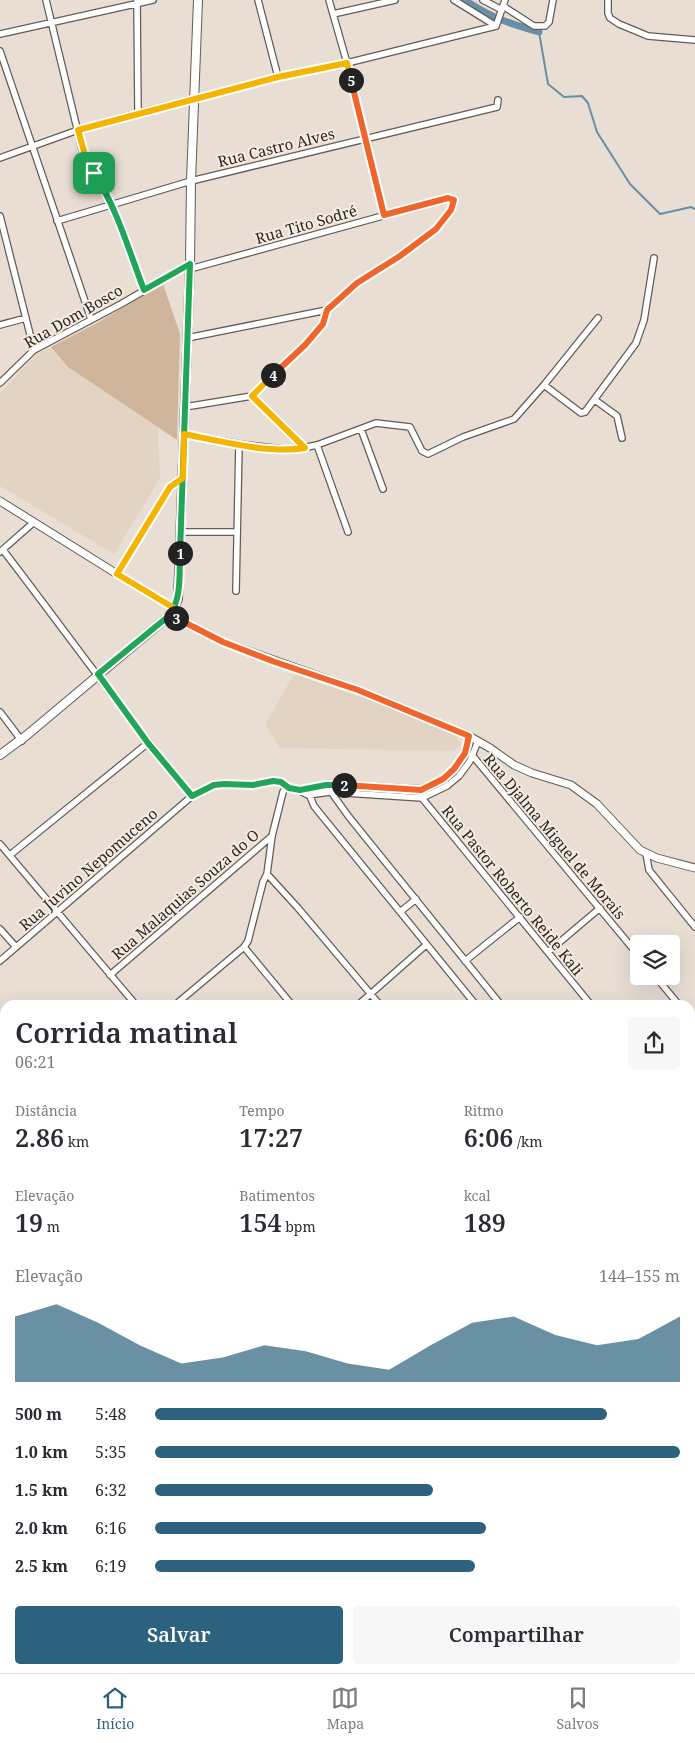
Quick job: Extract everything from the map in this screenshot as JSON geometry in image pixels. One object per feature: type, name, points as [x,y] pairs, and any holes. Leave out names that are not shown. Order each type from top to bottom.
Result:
[{"type":"main road","points":[[0,755],[23,738],[172,611],[179,594],[190,266],[190,181],[198,0]]},
{"type":"main road","points":[[0,761],[23,738]]},
{"type":"street","points":[[46,0],[87,162],[103,187],[144,290]]},
{"type":"street","points":[[0,34],[137,2],[153,0]]},
{"type":"street","points":[[258,0],[278,77]]},
{"type":"street","points":[[329,0],[347,63],[384,215]]},
{"type":"street","points":[[333,14],[394,0]]},
{"type":"street","points":[[454,0],[496,26]]},
{"type":"street","points":[[483,0],[503,6],[534,26],[545,26],[549,22],[553,0]]},
{"type":"street","points":[[608,0],[608,13],[614,21],[642,34],[669,39],[695,40]]},
{"type":"street","points":[[137,2],[138,113]]},
{"type":"street","points":[[496,26],[503,6]]},
{"type":"street","points":[[0,158],[78,130],[138,113],[278,77],[347,63],[496,26]]},
{"type":"street","points":[[0,51],[91,319]]},
{"type":"street","name":"Rua Castro Alves","points":[[57,221],[190,181],[497,107],[498,100]]},
{"type":"street","name":"Rua Tito Sodré","points":[[190,266],[448,198],[454,200],[446,217],[436,229],[400,256],[357,283],[327,310]]},
{"type":"street","points":[[0,216],[34,350]]},
{"type":"street","points":[[0,242],[7,240]]},
{"type":"street","points":[[544,385],[580,413],[583,413],[595,400],[636,344],[644,320],[654,258]]},
{"type":"street","name":"Rua Dom Bosco","points":[[0,383],[34,350],[190,266]]},
{"type":"street","points":[[185,407],[252,396],[305,345],[323,324],[327,310],[187,338]]},
{"type":"street","points":[[0,325],[26,318]]},
{"type":"street","points":[[184,434],[284,450],[317,445],[376,423],[410,427],[422,451],[428,454],[463,437],[510,421],[544,385],[598,318]]},
{"type":"street","points":[[252,396],[305,448]]},
{"type":"street","points":[[595,400],[617,416],[622,438]]},
{"type":"street","points":[[361,429],[383,489]]},
{"type":"street","points":[[236,591],[239,444]]},
{"type":"street","points":[[317,445],[348,532]]},
{"type":"street","points":[[117,574],[170,487],[183,478]]},
{"type":"street","points":[[0,501],[223,642],[358,690],[469,736],[532,773],[574,786],[597,804],[636,846],[646,853],[695,868]]},
{"type":"street","points":[[33,522],[1,551],[98,674],[148,743],[192,796]]},
{"type":"street","points":[[181,532],[237,532]]},
{"type":"street","points":[[0,712],[23,738]]},
{"type":"street","points":[[308,792],[326,785],[337,784],[421,790],[443,779],[454,769],[465,753],[469,736]]},
{"type":"street","points":[[286,787],[308,792],[422,798],[436,792],[459,776],[478,741]]},
{"type":"street","points":[[10,855],[148,743]]},
{"type":"street","name":"Rua Djalma Miguel de Morais","points":[[472,755],[630,945]]},
{"type":"street","name":"Rua Juvino Nepomuceno","points":[[0,961],[192,796],[214,785],[224,784],[253,785],[273,781],[281,782],[286,787]]},
{"type":"street","points":[[433,784],[436,792]]},
{"type":"street","points":[[326,785],[497,1000]]},
{"type":"street","name":"Rua Malaquias Souza do O","points":[[110,975],[272,836],[283,792],[286,787]]},
{"type":"street","name":"Rua Pastor Roberto Reide Kali","points":[[421,790],[422,798],[587,1000]]},
{"type":"street","points":[[308,792],[322,816],[472,1000]]},
{"type":"street","points":[[181,1000],[244,947],[251,934],[263,882],[267,874],[272,836]]},
{"type":"street","points":[[0,844],[132,1000]]},
{"type":"street","points":[[646,853],[649,870],[695,927]]},
{"type":"street","points":[[267,874],[376,1000]]},
{"type":"street","points":[[400,912],[416,899]]},
{"type":"street","points":[[548,952],[600,908]]},
{"type":"street","points":[[465,961],[520,917]]},
{"type":"street","points":[[0,929],[16,947]]},
{"type":"street","points":[[364,1000],[426,945]]},
{"type":"street","points":[[244,947],[288,1000]]},
{"type":"street","points":[[662,985],[675,1000]]},
{"type":"shaded area","points":[[163,284],[180,334],[177,440],[68,367],[51,347],[97,323]]},
{"type":"shaded area","points":[[51,347],[68,367],[158,428],[160,478],[114,554],[0,486],[0,393],[37,354]]},
{"type":"shaded area","points":[[294,674],[395,709],[456,736],[461,745],[454,751],[280,748],[265,725]]},
{"type":"waterway","points":[[465,0],[500,19],[539,32]]},
{"type":"waterway","points":[[539,32],[548,84],[564,97],[582,96],[588,103],[597,132],[630,184],[660,214],[691,207],[695,209]]},
{"type":"route","points":[[94,173],[82,149],[78,130],[278,77],[347,63],[384,215],[448,198],[454,200],[451,210],[436,229],[400,256],[357,283],[327,310],[323,324],[305,345],[252,396],[305,448],[284,450],[184,434],[183,478],[170,487],[117,574],[174,608],[170,615],[223,642],[358,690],[469,736],[465,753],[454,769],[443,779],[421,790],[337,784],[300,790],[286,787],[281,782],[273,781],[253,785],[224,784],[214,785],[192,796],[148,743],[98,674],[170,615],[174,608],[178,599],[183,478],[184,434],[190,264],[144,290],[111,205],[94,173]]}]
